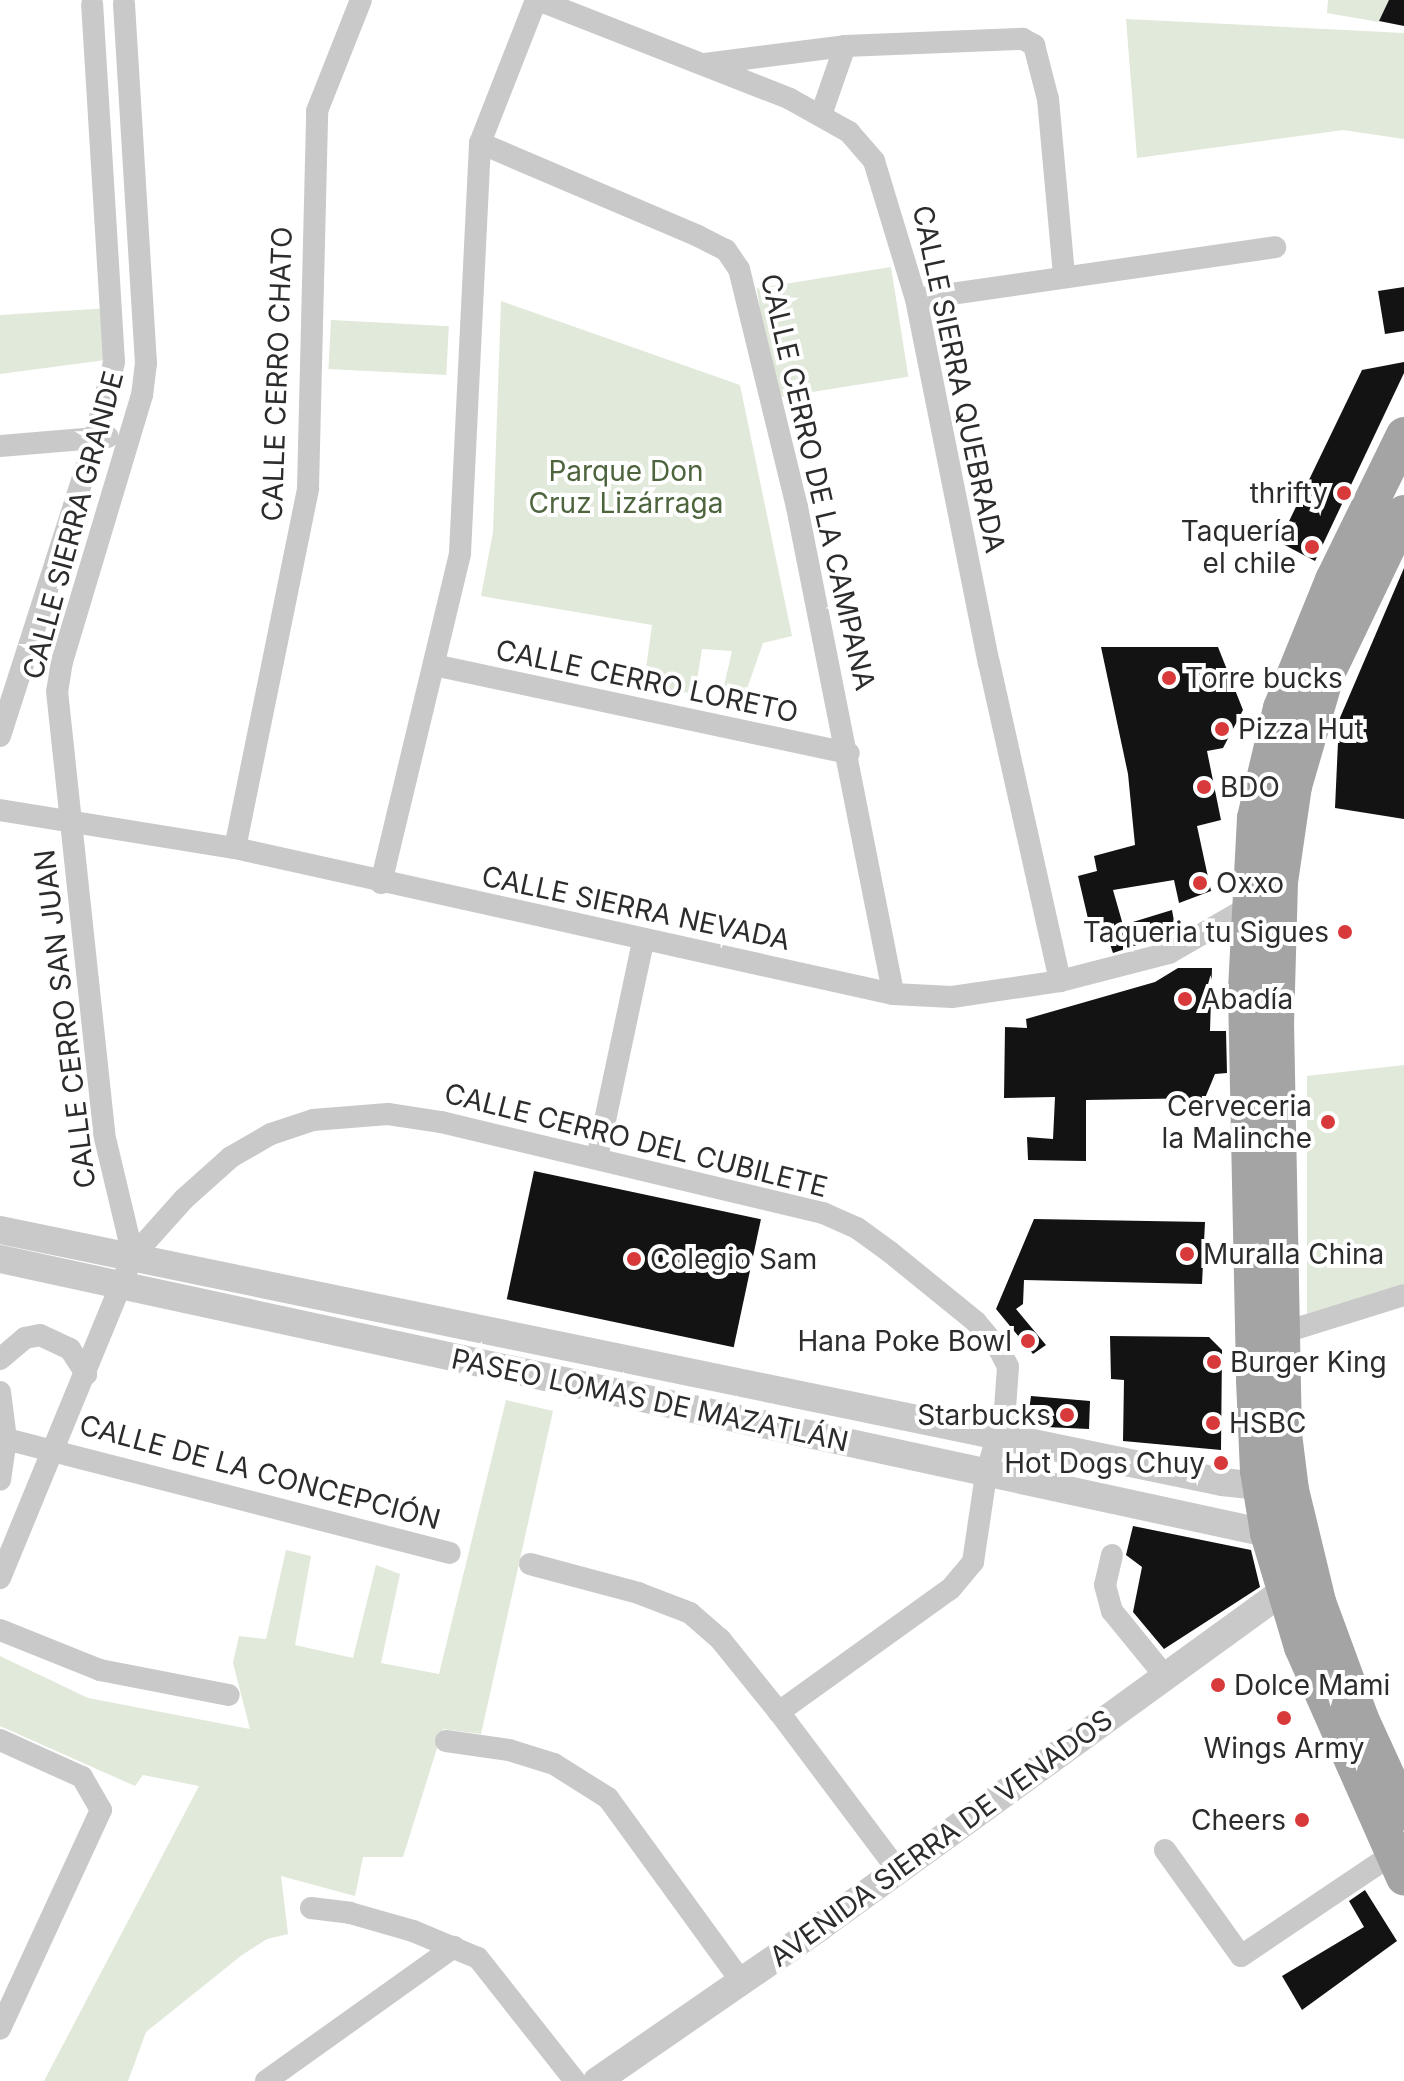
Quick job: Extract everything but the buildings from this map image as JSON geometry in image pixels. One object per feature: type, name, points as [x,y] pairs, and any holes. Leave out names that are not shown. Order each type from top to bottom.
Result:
[{"type":"main road","points":[[1398,1865],[1282,1592],[1284,1537],[1275,1488],[1246,992],[1255,818],[1281,708],[1333,580],[1404,435]]},
{"type":"main road","points":[[1275,1488],[1282,1333],[1277,954],[1280,882],[1294,786],[1326,676],[1404,513]]},
{"type":"main road","points":[[1284,1537],[1404,1813]]},
{"type":"street","name":"CALLE CERRO CHATO","points":[[235,848],[308,488],[317,111],[361,0]]},
{"type":"street","name":"CALLE SIERRA QUEBRADA","points":[[537,0],[705,64],[821,115],[849,132],[874,161],[916,299],[989,663],[1060,981]]},
{"type":"street","points":[[381,883],[460,553],[480,143],[537,0]]},
{"type":"street","points":[[90,2],[127,2]]},
{"type":"street","name":"CALLE SIERRA GRANDE","points":[[0,736],[96,438],[114,362],[90,2]]},
{"type":"street","name":"CALLE SIERRA GRANDE","points":[[71,821],[57,691],[62,661],[129,436],[146,363],[127,2]]},
{"type":"street","points":[[705,64],[845,46],[1023,39],[1034,45],[1048,99],[1064,275]]},
{"type":"street","points":[[821,115],[845,46]]},
{"type":"street","name":"CALLE CERRO DE LA CAMPANA","points":[[480,143],[698,236],[726,250],[739,269],[794,492],[849,753],[893,994]]},
{"type":"street","points":[[916,299],[1064,275],[1275,247]]},
{"type":"street","points":[[0,446],[129,436]]},
{"type":"street","name":"CALLE CERRO LORETO","points":[[434,665],[849,753]]},
{"type":"street","name":"CALLE SIERRA NEVADA","points":[[0,810],[235,848],[381,883],[893,994],[952,997],[1060,981],[1169,953],[1249,907]]},
{"type":"street","name":"CALLE CERRO SAN JUAN","points":[[71,821],[104,1134],[133,1256]]},
{"type":"street","points":[[597,1158],[643,941]]},
{"type":"street","name":"CALLE CERRO DEL CUBILETE","points":[[133,1256],[184,1199],[231,1157],[271,1134],[313,1120],[388,1114],[784,1201],[857,1228],[976,1322],[999,1349],[1008,1367],[999,1436],[986,1475],[973,1562],[965,1575],[779,1712]]},
{"type":"street","name":"PASEO LOMAS DE MAZATLÁN","points":[[0,1230],[999,1436],[1275,1488]]},
{"type":"street","points":[[0,1578],[133,1256]]},
{"type":"street","name":"PASEO LOMAS DE MAZATLÁN","points":[[0,1259],[986,1475],[1284,1537]]},
{"type":"street","points":[[1282,1333],[1404,1295]]},
{"type":"street","points":[[0,1359],[25,1338],[40,1335],[70,1349],[86,1374]]},
{"type":"street","points":[[0,1392],[6,1439],[0,1480]]},
{"type":"street","name":"CALLE DE LA CONCEPCIÓN","points":[[6,1439],[56,1448],[450,1553]]},
{"type":"street","points":[[1112,1555],[1105,1585],[1112,1611],[1165,1676]]},
{"type":"street","points":[[530,1564],[638,1593],[690,1613],[720,1639],[897,1869]]},
{"type":"street","name":"AVENIDA SIERRA DE VENADOS","points":[[597,2081],[1282,1592]]},
{"type":"street","points":[[0,1630],[100,1670],[229,1695]]},
{"type":"street","points":[[0,1740],[82,1777],[101,1810],[0,2029]]},
{"type":"street","points":[[446,1741],[509,1750],[554,1764],[608,1798],[741,1981]]},
{"type":"street","points":[[1165,1850],[1241,1956],[1398,1865]]},
{"type":"street","points":[[311,1908],[350,1913],[454,1947],[495,1974],[575,2081]]},
{"type":"street","points":[[266,2081],[454,1947]]},
{"type":"green space","points":[[1328,0],[1390,0],[1379,22],[1327,13]]},
{"type":"green space","points":[[1126,19],[1404,33],[1404,139],[1343,130],[1137,158]]},
{"type":"green space","points":[[891,267],[908,377],[774,398],[757,288]]},
{"type":"green space","name":"Parque Don Cruz Lizárraga","points":[[501,301],[740,385],[792,636],[763,643],[742,703],[721,699],[732,651],[702,649],[695,693],[643,690],[652,625],[481,596],[493,532]]},
{"type":"green space","points":[[110,308],[113,359],[0,374],[0,315]]},
{"type":"green space","points":[[331,320],[449,326],[446,375],[328,369]]},
{"type":"green space","points":[[1404,1065],[1404,1284],[1307,1314],[1307,1076]]},
{"type":"green space","points":[[506,1400],[553,1411],[481,1734],[443,1729],[403,1857],[363,1857],[355,1896],[281,1876],[288,1934],[267,1939],[242,1955],[146,2032],[128,2081],[44,2081],[199,1786],[143,1775],[135,1786],[0,1726],[0,1656],[88,1698],[250,1729],[233,1663],[239,1636],[266,1639],[286,1550],[311,1556],[295,1645],[353,1658],[376,1565],[400,1574],[381,1663],[439,1674]]},
{"type":"place","name":"thrifty","points":[[1344,493]]},
{"type":"place","name":"Taquería el chile","points":[[1312,547]]},
{"type":"place","name":"Torre bucks","points":[[1169,678]]},
{"type":"place","name":"Pizza Hut","points":[[1222,729]]},
{"type":"place","name":"BDO","points":[[1204,787]]},
{"type":"place","name":"Oxxo","points":[[1200,883]]},
{"type":"place","name":"Taqueria tu Sigues","points":[[1345,932]]},
{"type":"place","name":"Abadía","points":[[1185,999]]},
{"type":"place","name":"Cerveceria la Malinche","points":[[1328,1122]]},
{"type":"place","name":"Muralla China","points":[[1187,1254]]},
{"type":"place","name":"Colegio Sam","points":[[634,1259]]},
{"type":"place","name":"Hana Poke Bowl","points":[[1028,1341]]},
{"type":"place","name":"Burger King","points":[[1214,1362]]},
{"type":"place","name":"Starbucks","points":[[1067,1415]]},
{"type":"place","name":"HSBC","points":[[1213,1423]]},
{"type":"place","name":"Hot Dogs Chuy","points":[[1221,1463]]},
{"type":"place","name":"Dolce Mami","points":[[1218,1685]]},
{"type":"place","name":"Wings Army","points":[[1284,1718]]},
{"type":"place","name":"Cheers","points":[[1302,1820]]}]
